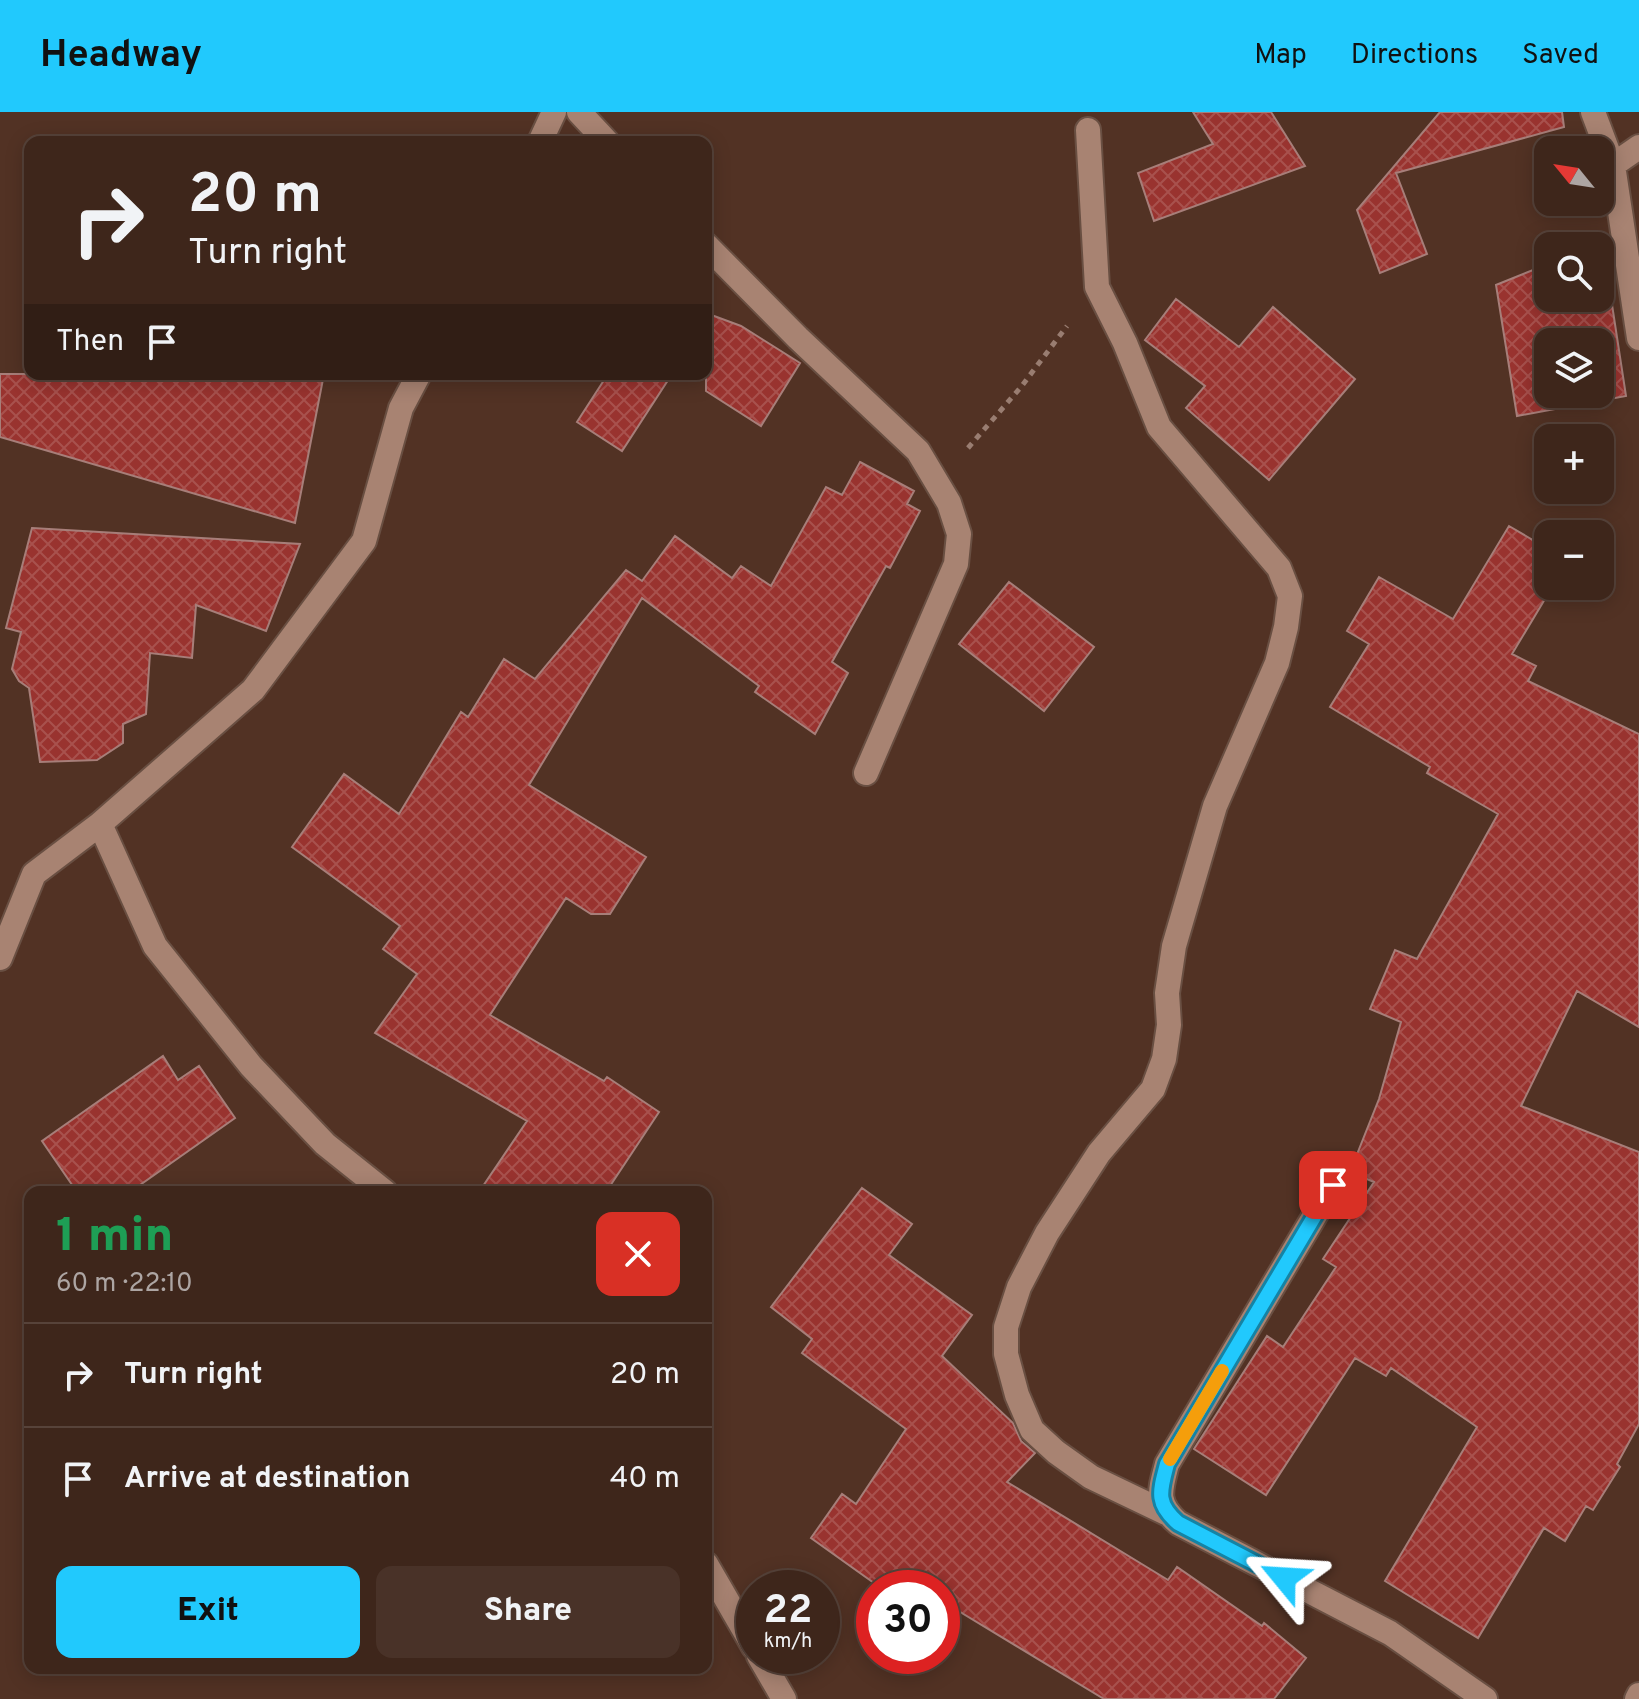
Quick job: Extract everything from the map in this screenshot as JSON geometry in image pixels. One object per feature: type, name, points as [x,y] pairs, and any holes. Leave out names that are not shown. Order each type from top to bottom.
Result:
[{"type":"street","points":[[543,136],[554,112]]},
{"type":"street","points":[[579,112],[601,136]]},
{"type":"street","points":[[1593,112],[1602,136]]},
{"type":"street","points":[[1088,130],[1097,287],[1125,343],[1159,427],[1279,568],[1290,596],[1277,663],[1215,806],[1174,946],[1167,993],[1169,1025],[1164,1059],[1153,1089],[1099,1153],[1047,1233],[1019,1287],[1006,1327],[1006,1354],[1017,1395],[1032,1430],[1056,1452],[1091,1477],[1166,1513],[1178,1523],[1390,1633],[1485,1699]]},
{"type":"street","points":[[1614,164],[1639,147]]},
{"type":"street","points":[[1614,172],[1639,338]]},
{"type":"street","points":[[712,251],[798,338],[918,451],[949,503],[959,534],[956,564],[866,773]]},
{"type":"street","points":[[0,958],[34,874],[100,824],[253,690],[364,541],[401,408],[416,380]]},
{"type":"street","points":[[100,824],[155,946],[251,1066],[325,1144],[378,1186]]},
{"type":"street","points":[[1166,1513],[1159,1493],[1167,1464],[1333,1185]]},
{"type":"street","points":[[712,1574],[736,1616]]},
{"type":"street","points":[[769,1674],[784,1699]]},
{"type":"path","points":[[938,483],[1021,387],[1097,287]]},
{"type":"building","points":[[1193,112],[1271,112],[1305,166],[1154,221],[1138,173],[1213,144]]},
{"type":"building","points":[[1440,112],[1562,112],[1564,127],[1396,173],[1427,254],[1380,273],[1357,210]]},
{"type":"building","points":[[1534,270],[1534,312],[1613,312],[1626,396],[1614,398],[1614,328],[1534,328],[1534,408],[1561,408],[1517,416],[1496,285]]},
{"type":"building","points":[[1176,299],[1239,347],[1273,307],[1355,379],[1269,480],[1186,408],[1205,386],[1145,340]]},
{"type":"building","points":[[712,315],[741,326],[800,363],[761,426],[706,391],[706,380],[712,380]]},
{"type":"building","points":[[0,374],[24,374],[24,380],[323,380],[295,523],[0,437]]},
{"type":"building","points":[[604,380],[668,380],[622,451],[577,422]]},
{"type":"building","points":[[860,462],[914,491],[907,504],[920,511],[890,568],[886,566],[832,662],[848,673],[815,734],[755,692],[759,686],[642,598],[529,785],[646,857],[610,914],[591,914],[566,898],[490,1015],[604,1081],[607,1077],[659,1112],[610,1186],[483,1186],[527,1121],[375,1033],[417,974],[383,949],[400,926],[292,847],[344,774],[399,814],[461,712],[468,717],[504,659],[535,679],[626,570],[642,581],[675,536],[732,578],[741,566],[771,586],[826,487],[842,495]]},
{"type":"building","points":[[1509,526],[1534,541],[1534,600],[1544,600],[1512,654],[1536,666],[1528,681],[1639,734],[1639,1027],[1577,991],[1521,1106],[1639,1152],[1639,1424],[1617,1464],[1620,1467],[1593,1510],[1586,1506],[1565,1541],[1544,1528],[1478,1638],[1385,1581],[1477,1427],[1391,1368],[1386,1376],[1355,1358],[1266,1495],[1194,1449],[1267,1336],[1283,1347],[1336,1267],[1323,1259],[1374,1182],[1350,1172],[1379,1099],[1401,1022],[1370,1009],[1395,950],[1417,959],[1498,814],[1427,773],[1430,767],[1330,707],[1369,644],[1347,631],[1379,577],[1453,619]]},
{"type":"building","points":[[32,528],[300,544],[266,631],[196,605],[192,658],[150,653],[146,714],[123,724],[123,743],[97,760],[40,762],[29,688],[19,681],[12,669],[21,632],[6,628]]},
{"type":"building","points":[[1009,582],[1094,647],[1044,711],[959,644]]},
{"type":"building","points":[[163,1056],[178,1080],[199,1066],[235,1118],[139,1186],[73,1186],[42,1141]]},
{"type":"building","points":[[862,1188],[912,1224],[889,1255],[972,1315],[942,1356],[1013,1423],[1021,1441],[1035,1453],[1007,1482],[1168,1580],[1177,1567],[1262,1626],[1264,1623],[1306,1658],[1274,1699],[1104,1699],[960,1612],[960,1570],[856,1570],[811,1538],[842,1494],[856,1504],[906,1429],[802,1353],[812,1339],[771,1307]]},
{"type":"slow traffic","points":[[1170,1459],[1222,1371]]},
{"type":"route","points":[[1284,1578],[1178,1523],[1166,1513],[1159,1493],[1167,1464],[1333,1185]]}]
